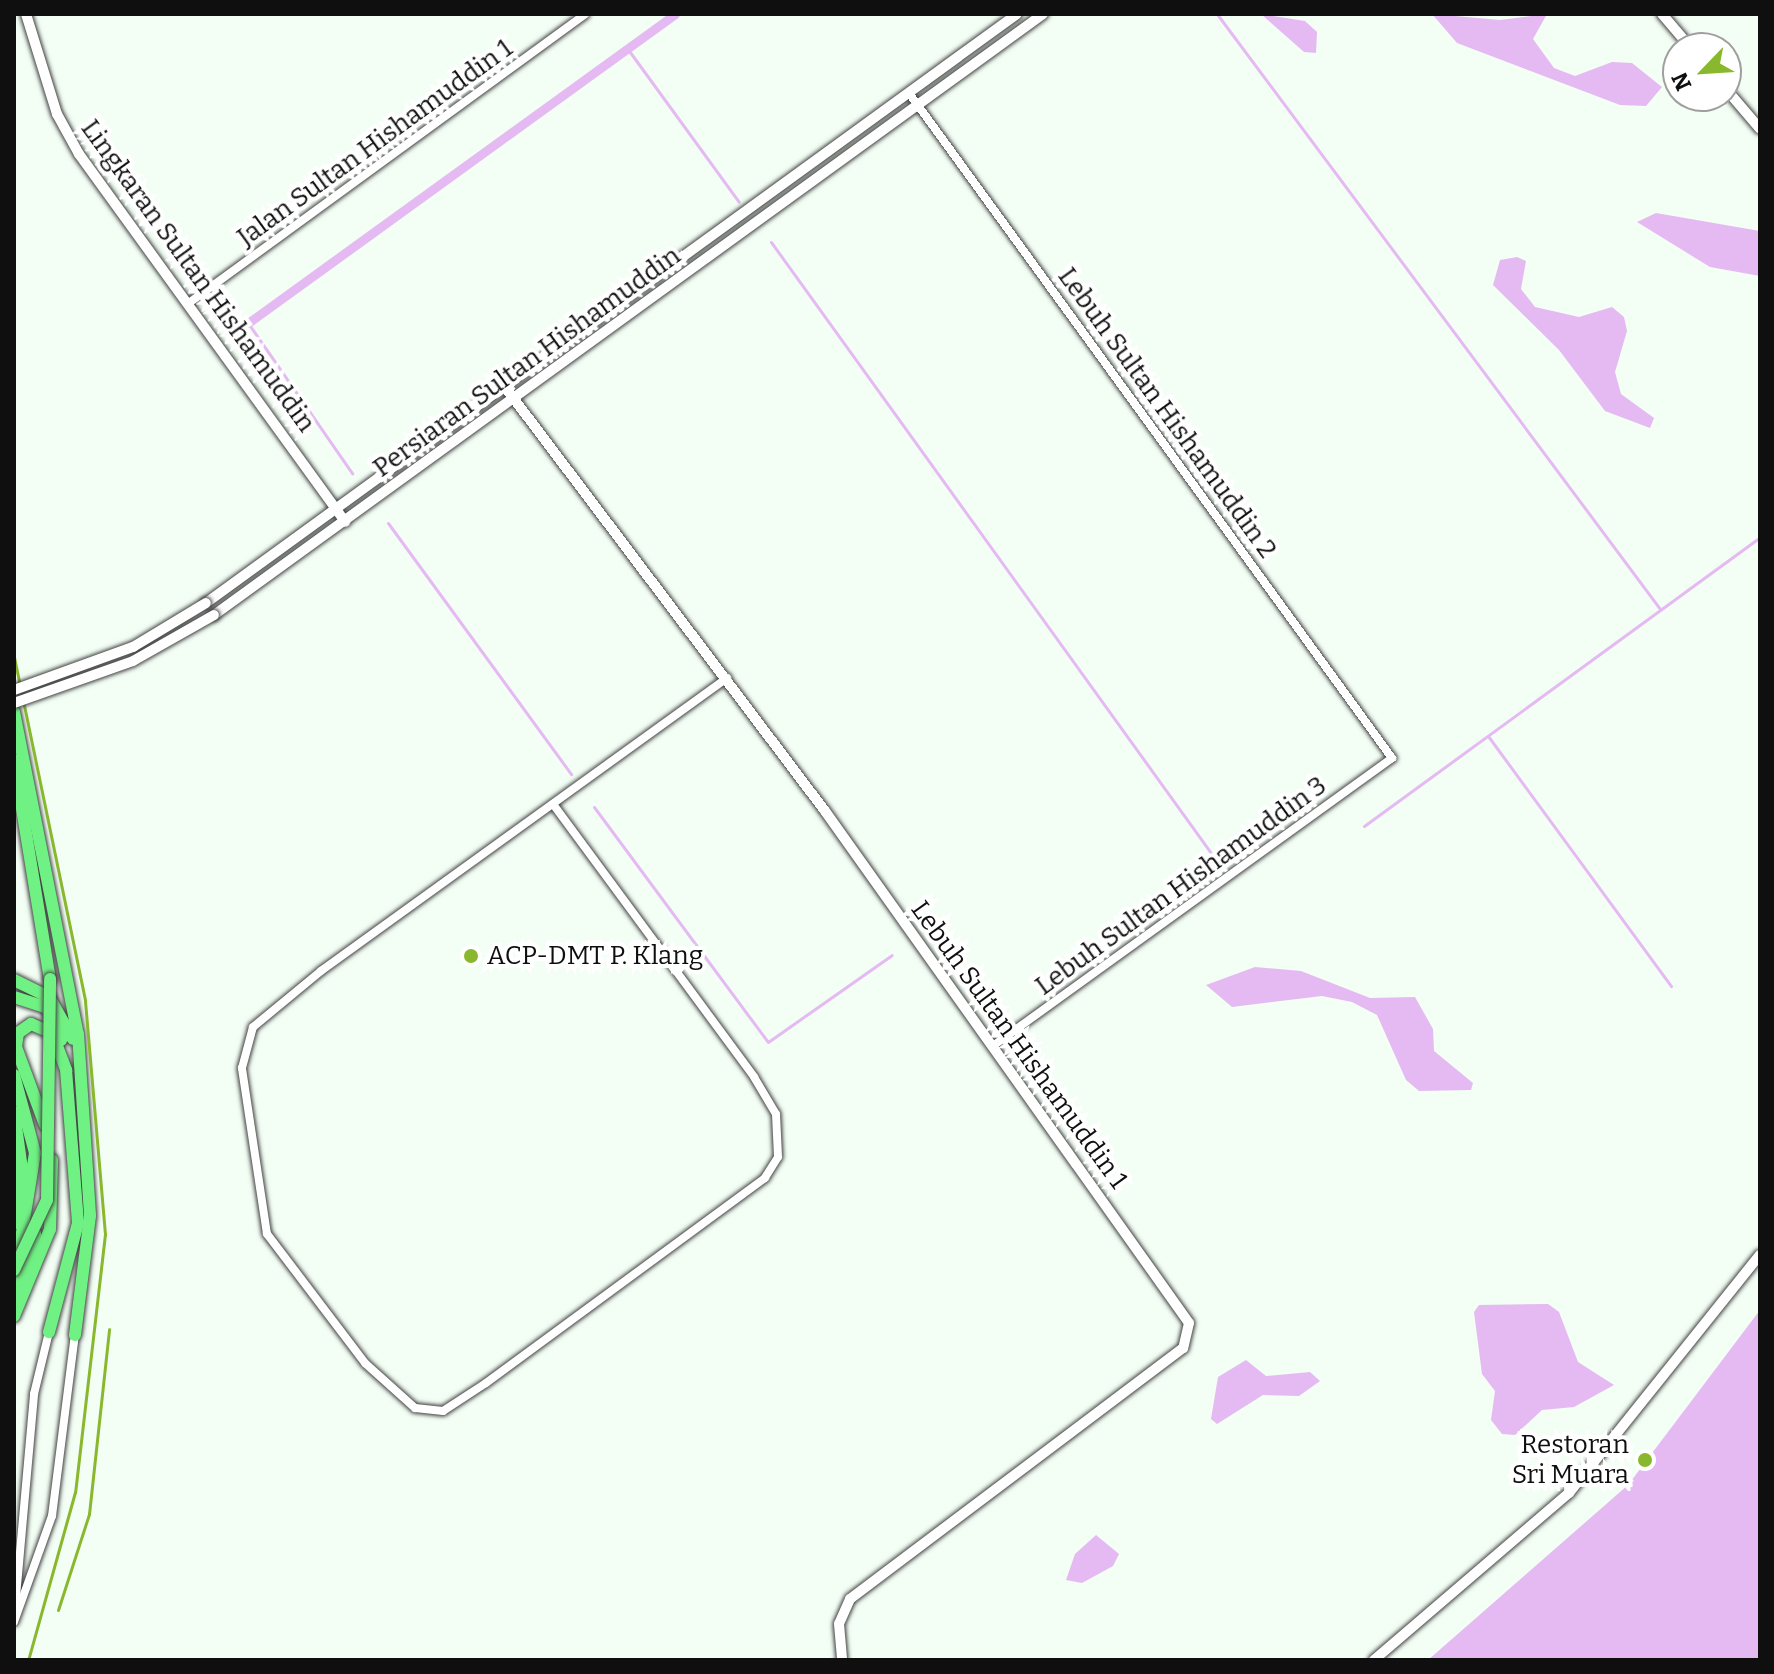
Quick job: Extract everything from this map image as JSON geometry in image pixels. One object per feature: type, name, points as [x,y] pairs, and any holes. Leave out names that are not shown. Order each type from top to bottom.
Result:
[{"type":"main road","points":[[14,712],[67,966],[80,1065],[90,1216],[75,1335]]},
{"type":"main road","points":[[14,760],[50,979],[51,1149],[50,1229],[15,1314]]},
{"type":"main road","points":[[14,980],[59,1008],[80,1065]]},
{"type":"main road","points":[[14,997],[52,1014],[66,1070],[78,1223],[49,1332]]},
{"type":"main road","points":[[14,1293],[35,1233],[48,1153],[40,1103],[16,1047],[20,1030],[35,1024],[49,1030],[66,1070]]},
{"type":"main road","points":[[14,1075],[28,1169],[14,1269]]},
{"type":"main road","points":[[14,1112],[28,1169],[14,1223]]},
{"type":"main road","points":[[14,1269],[45,1212],[51,1149]]},
{"type":"street","name":"Lingkaran Sultan Hishamuddin","points":[[26,14],[57,114],[79,154],[345,522]]},
{"type":"street","name":"Jalan Sultan Hishamuddin 1","points":[[189,303],[585,14]]},
{"type":"street","name":"Persiaran Sultan Hishamuddin","points":[[14,690],[133,647],[206,603],[1017,14]]},
{"type":"street","name":"Persiaran Sultan Hishamuddin","points":[[14,703],[133,661],[214,615],[1043,14]]},
{"type":"street","points":[[1662,14],[1677,32]]},
{"type":"street","name":"Lebuh Sultan Hishamuddin 2","points":[[909,93],[1392,758]]},
{"type":"street","points":[[1742,108],[1760,129]]},
{"type":"street","name":"Lebuh Sultan Hishamuddin 1","points":[[505,387],[727,678],[1183,1307],[1190,1336],[850,1599],[839,1624],[842,1660]]},
{"type":"street","points":[[553,804],[754,1077],[776,1114],[778,1157],[765,1178],[486,1383],[443,1411],[415,1408],[365,1363],[267,1234],[242,1068],[246,1045],[263,1014],[553,804],[727,678]]},
{"type":"street","name":"Lebuh Sultan Hishamuddin 3","points":[[993,1046],[1392,758]]},
{"type":"street","points":[[1374,1660],[1569,1493],[1760,1255]]},
{"type":"street","points":[[14,1622],[34,1394],[49,1332]]},
{"type":"street","points":[[14,1622],[52,1516],[75,1335]]},
{"type":"shaded area","points":[[1261,14],[1305,21],[1317,32],[1316,53],[1304,52]]},
{"type":"shaded area","points":[[1432,14],[1500,20],[1547,14],[1533,39],[1554,68],[1575,76],[1612,62],[1632,63],[1662,87],[1646,106],[1620,105],[1457,43]]},
{"type":"shaded area","points":[[1656,213],[1760,231],[1760,276],[1710,267],[1637,222]]},
{"type":"shaded area","points":[[1517,257],[1526,261],[1521,289],[1535,307],[1579,317],[1612,307],[1624,317],[1627,331],[1615,372],[1621,394],[1654,418],[1650,428],[1605,411],[1559,350],[1493,285],[1500,260]]},
{"type":"shaded area","points":[[1255,967],[1301,971],[1370,998],[1415,997],[1433,1029],[1434,1051],[1473,1083],[1471,1090],[1419,1091],[1406,1080],[1377,1015],[1352,1002],[1322,996],[1232,1007],[1206,985]]},
{"type":"shaded area","points":[[1548,1304],[1559,1312],[1578,1362],[1614,1385],[1574,1407],[1542,1410],[1515,1435],[1502,1434],[1491,1420],[1495,1391],[1482,1374],[1474,1312],[1479,1305]]},
{"type":"shaded area","points":[[1760,1310],[1760,1660],[1428,1660],[1628,1485]]},
{"type":"shaded area","points":[[1246,1360],[1266,1376],[1310,1372],[1320,1381],[1299,1396],[1263,1395],[1217,1424],[1211,1419],[1218,1377]]},
{"type":"shaded area","points":[[1096,1535],[1119,1554],[1113,1566],[1082,1583],[1066,1580],[1075,1554]]},
{"type":"waterway","points":[[248,323],[675,14]]},
{"type":"waterway","points":[[1217,14],[1660,609]]},
{"type":"waterway","points":[[627,48],[739,202]]},
{"type":"waterway","points":[[771,242],[1216,860]]},
{"type":"waterway","points":[[248,323],[352,473]]},
{"type":"waterway","points":[[388,523],[571,774]]},
{"type":"waterway","points":[[1364,826],[1760,537]]},
{"type":"waterway","points":[[1488,736],[1671,986]]},
{"type":"waterway","points":[[594,807],[768,1042],[892,955]]},
{"type":"railway","points":[[14,657],[85,1001],[105,1234],[75,1492],[28,1660]]},
{"type":"railway","points":[[58,1610],[89,1514],[109,1329]]},
{"type":"place","name":"ACP-DMT P. Klang","points":[[471,956]]},
{"type":"place","name":"Restoran Sri Muara","points":[[1645,1460]]}]
